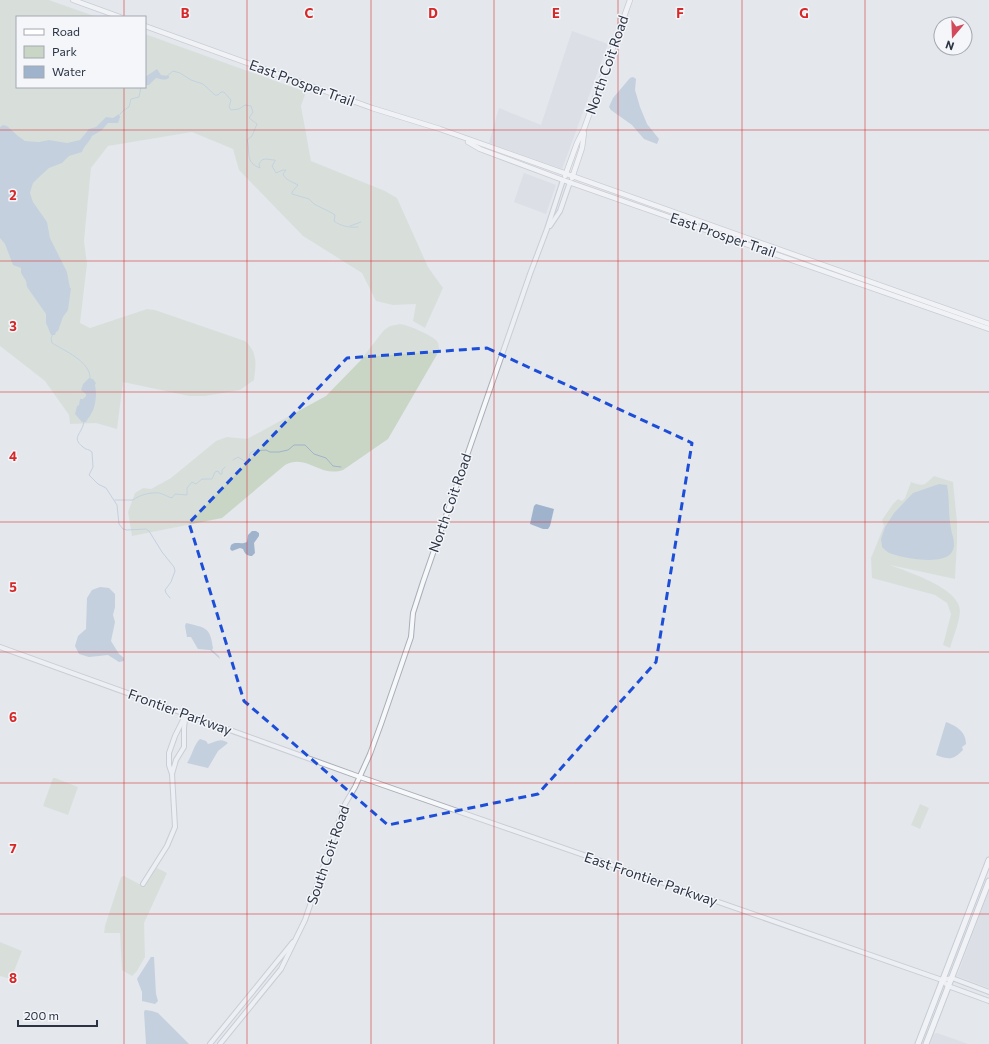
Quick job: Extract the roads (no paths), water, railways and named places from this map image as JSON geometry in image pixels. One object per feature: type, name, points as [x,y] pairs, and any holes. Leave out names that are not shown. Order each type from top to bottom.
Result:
[{"type":"main road","points":[[73,0],[117,16]]},
{"type":"main road","name":"North Coit Road","points":[[564,180],[577,143],[584,129],[630,0]]},
{"type":"main road","name":"East Prosper Trail","points":[[146,26],[372,108],[460,137],[989,324]]},
{"type":"main road","name":"North Coit Road","points":[[570,182],[582,148],[584,129]]},
{"type":"main road","name":"East Prosper Trail","points":[[460,137],[480,149],[564,180],[989,329]]},
{"type":"main road","points":[[918,1044],[989,860]]},
{"type":"main road","points":[[926,1044],[987,885],[979,884]]},
{"type":"street","name":"North Coit Road","points":[[360,777],[370,754],[411,637],[413,613],[454,490],[564,180]]},
{"type":"street","name":"North Coit Road","points":[[547,229],[560,211],[570,182]]},
{"type":"street","name":"Frontier Parkway","points":[[0,647],[360,777]]},
{"type":"street","points":[[172,774],[176,760],[184,747],[186,714]]},
{"type":"street","points":[[143,884],[167,846],[174,831],[175,818],[169,753],[175,736],[186,714]]},
{"type":"street","name":"South Coit Road","points":[[220,1044],[281,969],[309,912],[345,804],[360,777]]},
{"type":"street","name":"East Frontier Parkway","points":[[360,777],[942,980]]},
{"type":"street","name":"South Coit Road","points":[[210,1044],[299,933]]},
{"type":"street","points":[[942,980],[952,978],[989,992]]},
{"type":"street","points":[[942,980],[948,986],[989,1001]]},
{"type":"water","points":[[157,69],[161,75],[169,76],[169,78],[164,80],[156,78],[149,85],[146,85],[146,76]]},
{"type":"water","points":[[633,77],[636,79],[635,90],[647,124],[659,139],[657,144],[644,139],[632,125],[609,107],[613,98],[630,78]]},
{"type":"water","points":[[119,114],[120,117],[118,123],[108,123],[102,130],[92,136],[82,152],[69,156],[62,163],[49,168],[33,183],[30,193],[33,202],[47,222],[50,238],[67,272],[71,288],[68,310],[63,317],[58,331],[55,335],[51,335],[46,323],[46,314],[27,287],[26,281],[21,273],[21,268],[13,265],[5,244],[0,238],[0,127],[3,125],[7,126],[25,141],[39,142],[49,140],[67,143],[80,140],[89,129],[96,127],[106,117],[113,118]]},
{"type":"water","points":[[89,378],[93,379],[96,383],[96,400],[90,416],[86,422],[82,422],[75,414],[80,399],[83,399],[86,396],[86,394],[81,390],[83,384]]},
{"type":"water","points":[[939,484],[947,485],[951,531],[954,539],[953,550],[949,555],[934,560],[913,559],[887,552],[882,547],[881,539],[885,527],[894,513],[913,493]]},
{"type":"water","points":[[536,504],[554,509],[548,529],[543,529],[530,524],[534,506]]},
{"type":"water","points":[[252,531],[259,533],[259,536],[254,543],[255,553],[252,556],[246,554],[243,549],[240,548],[232,551],[230,549],[231,545],[233,544],[247,542],[248,535]]},
{"type":"water","points":[[100,587],[109,588],[115,594],[115,607],[113,615],[115,622],[111,641],[119,654],[124,658],[124,661],[119,662],[108,655],[89,657],[79,654],[75,646],[78,636],[86,629],[87,598],[92,590]]},
{"type":"water","points":[[186,623],[206,629],[212,641],[212,650],[219,656],[220,659],[210,650],[198,649],[191,637],[187,637],[185,626]]},
{"type":"water","points":[[946,722],[960,730],[966,739],[966,744],[962,747],[963,750],[957,756],[951,758],[936,755]]},
{"type":"water","points":[[200,739],[206,741],[208,744],[220,740],[228,743],[218,751],[208,768],[187,763]]},
{"type":"water","points":[[151,957],[154,957],[156,994],[158,1001],[155,1004],[142,1001],[142,992],[137,979]]},
{"type":"water","points":[[145,1010],[158,1013],[189,1044],[146,1044]]},
{"type":"waterway","points":[[167,76],[173,71],[203,84],[215,95],[224,92],[231,100],[229,107],[231,110],[239,109],[245,105],[251,106],[253,112],[249,118],[257,124],[252,136],[247,140],[249,156],[252,163],[260,168],[259,164],[262,160],[275,160],[272,166],[276,173],[286,170],[283,174],[284,176],[298,185],[292,194],[309,199],[314,204],[332,213],[335,215],[334,221],[339,224],[348,227],[358,227]]},
{"type":"waterway","points":[[120,114],[129,107],[131,99],[139,97],[141,88]]},
{"type":"waterway","points":[[350,226],[361,222]]},
{"type":"waterway","points":[[53,334],[51,338],[52,343],[82,362],[89,373],[90,379]]},
{"type":"waterway","points":[[84,421],[77,438],[79,444],[92,452],[93,467],[89,475],[98,484],[106,488],[117,505],[119,524],[123,529],[146,529],[149,531],[162,552],[174,567],[175,571],[171,582],[165,590],[170,598]]},
{"type":"waterway","points":[[233,460],[238,457],[248,462],[250,453],[254,451],[266,450],[270,452],[279,452],[288,450],[294,445],[305,445],[314,454],[326,458],[333,466],[341,467]]},
{"type":"waterway","points":[[115,500],[133,500],[142,495],[152,493],[161,493],[172,498],[175,494],[187,495],[187,488],[192,482],[196,484],[202,479],[212,479],[215,472],[218,471],[222,474],[222,470],[225,467]]}]
